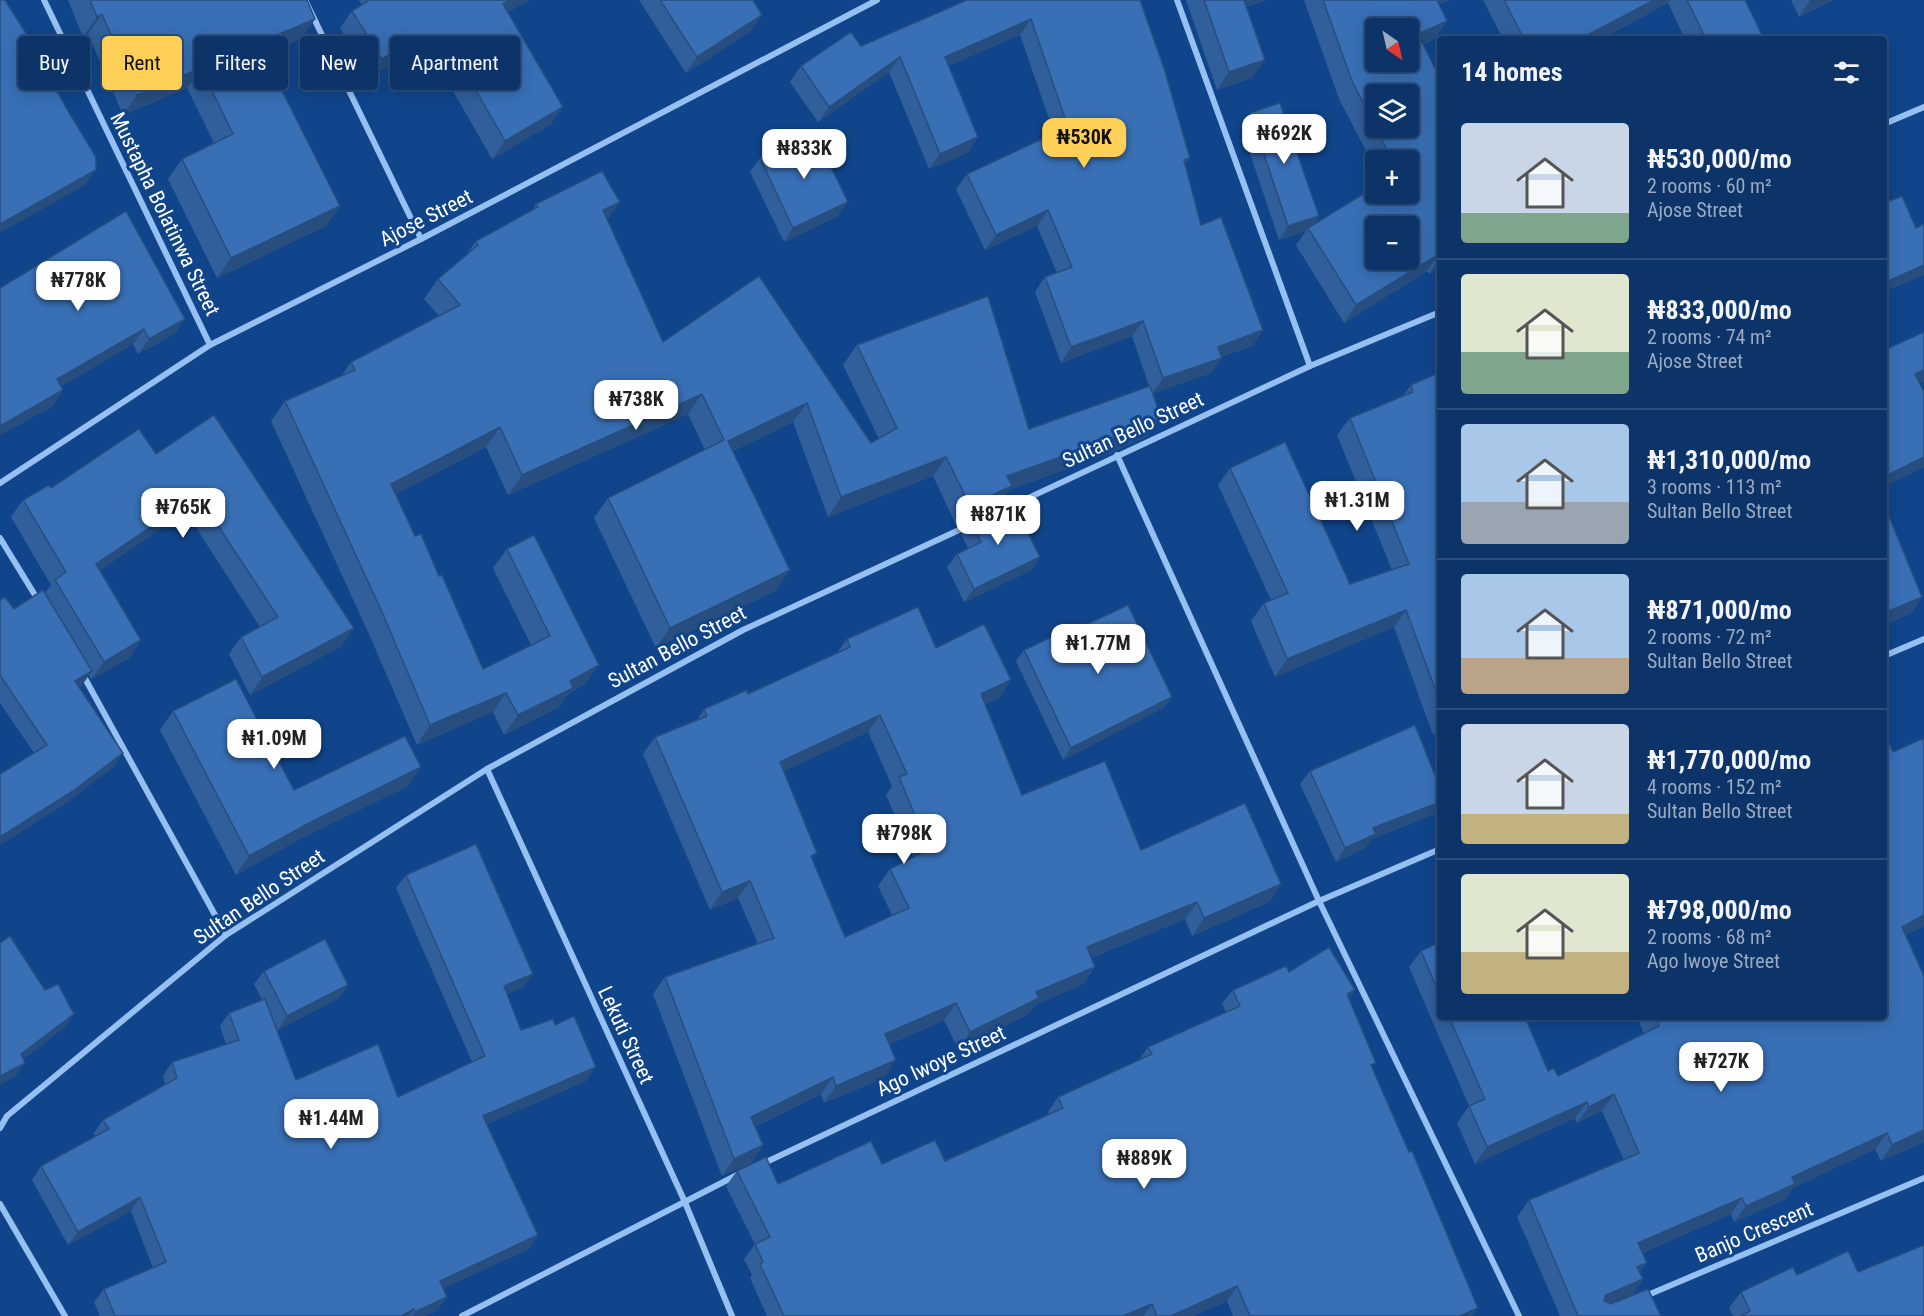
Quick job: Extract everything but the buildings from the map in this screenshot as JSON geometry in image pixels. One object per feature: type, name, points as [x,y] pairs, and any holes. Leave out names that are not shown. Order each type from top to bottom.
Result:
[{"type":"street","name":"Mustapha Bolatinwa Street","points":[[44,0],[210,345]]},
{"type":"street","points":[[305,0],[422,239]]},
{"type":"street","points":[[1177,0],[1310,366]]},
{"type":"street","name":"Ajose Street","points":[[0,483],[210,345],[422,239],[875,1]]},
{"type":"street","points":[[1887,123],[1924,107]]},
{"type":"street","name":"Sultan Bello Street","points":[[1001,511],[1310,366],[1437,313]]},
{"type":"street","points":[[1117,455],[1319,901],[1519,1316]]},
{"type":"street","name":"Sultan Bello Street","points":[[0,1128],[7,1116],[226,935],[487,769],[743,630],[980,521]]},
{"type":"street","points":[[0,538],[42,607]]},
{"type":"street","points":[[1887,655],[1924,639]]},
{"type":"street","points":[[78,666],[226,935]]},
{"type":"street","name":"Lekuti Street","points":[[487,769],[684,1200],[732,1316]]},
{"type":"street","name":"Ago Iwoye Street","points":[[758,1165],[1319,901],[1437,850]]},
{"type":"street","points":[[462,1316],[684,1200],[748,1170]]},
{"type":"street","name":"Banjo Crescent","points":[[1641,1298],[1924,1178]]},
{"type":"street","points":[[0,1204],[65,1316]]}]
